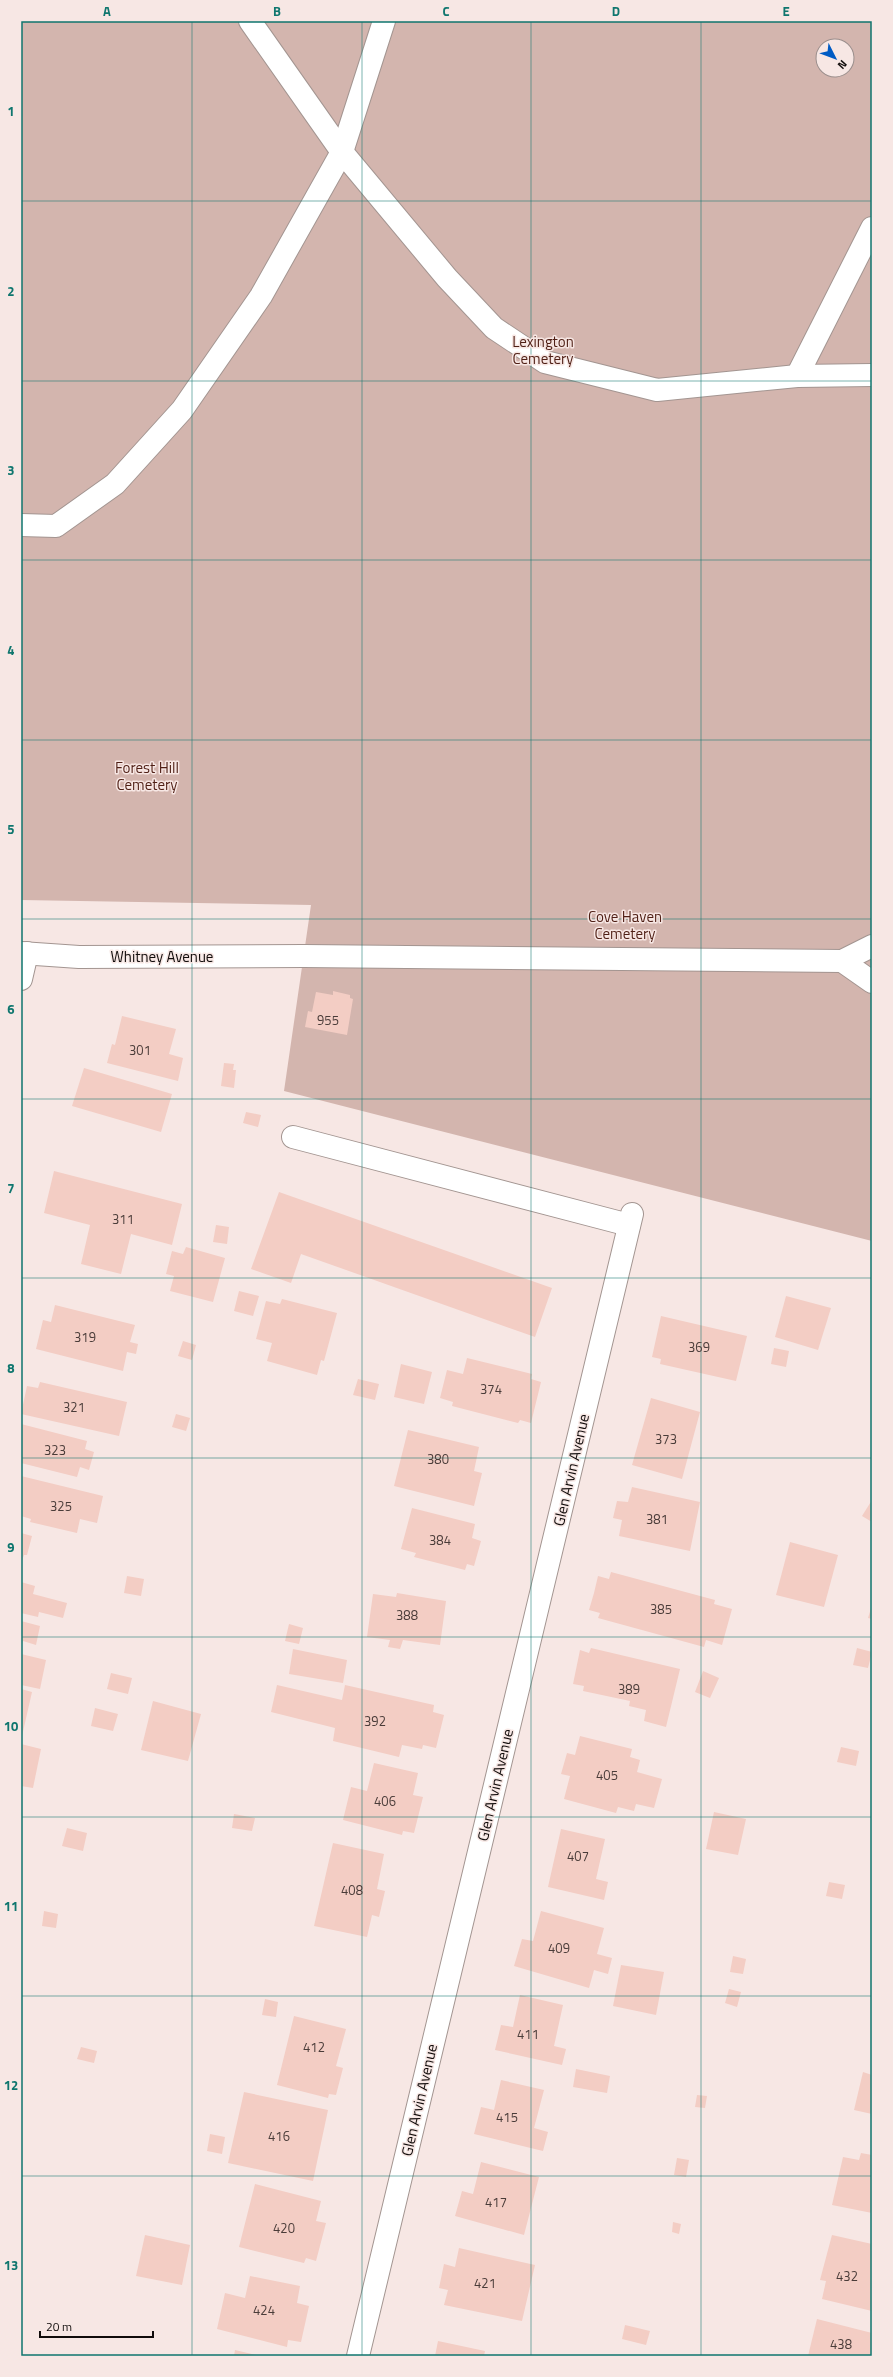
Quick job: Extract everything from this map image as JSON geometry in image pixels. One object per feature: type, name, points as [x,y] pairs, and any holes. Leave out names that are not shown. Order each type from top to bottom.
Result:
[{"type":"street","points":[[250,21],[342,152],[447,278],[494,328],[545,362],[657,390],[797,376],[872,375]]},
{"type":"street","points":[[21,525],[56,526],[115,484],[182,410],[261,296],[342,152],[384,21]]},
{"type":"street","points":[[797,376],[872,228]]},
{"type":"street","points":[[872,946],[842,961],[872,982]]},
{"type":"street","points":[[21,979],[24,953]]},
{"type":"street","name":"Whitney Avenue","points":[[24,953],[80,957],[304,956],[842,961]]},
{"type":"street","name":"Glen Arvin Avenue","points":[[293,1137],[631,1220],[358,2356]]},
{"type":"green space","name":"Lexington Cemetery","points":[[21,21],[872,21],[872,1241],[284,1091],[311,905],[21,900]]},
{"type":"building","points":[[333,991],[350,995],[350,998],[353,999],[347,1035],[305,1027],[308,1011],[312,1012],[316,992],[333,995]]},
{"type":"building","points":[[122,1016],[176,1029],[169,1054],[183,1058],[178,1081],[107,1063],[112,1044],[115,1045]]},
{"type":"building","points":[[224,1063],[234,1064],[233,1070],[236,1070],[234,1088],[221,1086]]},
{"type":"building","points":[[84,1068],[172,1094],[161,1132],[72,1106]]},
{"type":"building","points":[[246,1112],[261,1115],[258,1127],[243,1123]]},
{"type":"building","points":[[54,1171],[182,1204],[172,1245],[131,1234],[121,1274],[81,1264],[90,1225],[44,1213]]},
{"type":"building","points":[[279,1192],[552,1288],[535,1337],[301,1254],[291,1283],[251,1269]]},
{"type":"building","points":[[216,1225],[229,1227],[227,1244],[213,1242]]},
{"type":"building","points":[[186,1247],[225,1258],[213,1302],[170,1291],[174,1276],[166,1274],[172,1251],[183,1254]]},
{"type":"building","points":[[239,1291],[259,1296],[253,1316],[234,1311]]},
{"type":"building","points":[[786,1296],[831,1308],[818,1350],[775,1337]]},
{"type":"building","points":[[282,1299],[337,1313],[324,1361],[321,1360],[317,1375],[267,1361],[272,1343],[256,1339],[266,1301],[280,1304]]},
{"type":"building","points":[[55,1305],[135,1325],[130,1342],[138,1344],[136,1354],[127,1352],[123,1371],[36,1349],[43,1320],[51,1322]]},
{"type":"building","points":[[661,1316],[747,1336],[736,1381],[660,1364],[661,1359],[652,1357]]},
{"type":"building","points":[[183,1341],[196,1345],[192,1360],[178,1356]]},
{"type":"building","points":[[774,1348],[789,1351],[786,1367],[771,1364]]},
{"type":"building","points":[[467,1358],[532,1374],[531,1379],[541,1382],[531,1423],[520,1420],[518,1423],[452,1406],[453,1402],[440,1398],[447,1370],[463,1374]]},
{"type":"building","points":[[401,1364],[432,1372],[424,1404],[394,1397]]},
{"type":"building","points":[[358,1379],[379,1384],[375,1400],[353,1395]]},
{"type":"building","points":[[40,1382],[127,1402],[119,1436],[21,1414],[27,1386],[38,1388]]},
{"type":"building","points":[[651,1398],[700,1412],[682,1479],[632,1465]]},
{"type":"building","points":[[176,1414],[190,1418],[186,1431],[172,1427]]},
{"type":"building","points":[[21,1424],[87,1441],[85,1449],[94,1452],[89,1470],[80,1467],[77,1477],[21,1463]]},
{"type":"building","points":[[408,1430],[479,1447],[474,1471],[482,1473],[474,1506],[394,1486]]},
{"type":"building","points":[[21,1476],[103,1496],[97,1523],[80,1519],[77,1533],[30,1522],[31,1519],[21,1516]]},
{"type":"building","points":[[632,1487],[700,1502],[690,1551],[619,1536],[622,1520],[613,1518],[617,1501],[628,1502]]},
{"type":"building","points":[[872,1500],[872,1522],[862,1516]]},
{"type":"building","points":[[412,1508],[475,1524],[472,1538],[481,1541],[474,1566],[467,1564],[465,1570],[414,1557],[416,1553],[401,1549]]},
{"type":"building","points":[[21,1533],[32,1536],[27,1555],[24,1555],[21,1563]]},
{"type":"building","points":[[790,1542],[838,1555],[824,1607],[776,1595]]},
{"type":"building","points":[[611,1572],[715,1600],[714,1604],[732,1609],[722,1645],[706,1640],[704,1647],[598,1618],[600,1613],[589,1610],[598,1576],[609,1579]]},
{"type":"building","points":[[127,1576],[144,1579],[141,1596],[124,1593]]},
{"type":"building","points":[[21,1582],[35,1586],[33,1594],[67,1603],[63,1618],[39,1612],[38,1617],[21,1613]]},
{"type":"building","points":[[397,1593],[446,1601],[440,1645],[403,1640],[400,1649],[388,1647],[390,1640],[367,1637],[373,1594],[396,1597]]},
{"type":"building","points":[[872,1605],[872,1619],[868,1618]]},
{"type":"building","points":[[21,1621],[40,1626],[36,1645],[23,1641],[21,1646]]},
{"type":"building","points":[[289,1624],[303,1628],[299,1644],[285,1641]]},
{"type":"building","points":[[591,1648],[680,1669],[666,1727],[644,1721],[646,1710],[629,1706],[630,1701],[583,1691],[584,1686],[573,1684],[580,1650],[589,1653]]},
{"type":"building","points":[[857,1648],[872,1652],[868,1668],[853,1665]]},
{"type":"building","points":[[293,1649],[347,1660],[343,1683],[289,1674]]},
{"type":"building","points":[[21,1654],[46,1660],[40,1689],[21,1685]]},
{"type":"building","points":[[703,1671],[719,1678],[710,1698],[695,1692]]},
{"type":"building","points":[[111,1673],[132,1678],[128,1694],[107,1689]]},
{"type":"building","points":[[277,1685],[342,1700],[345,1685],[434,1705],[433,1712],[444,1715],[436,1748],[423,1745],[422,1749],[402,1745],[399,1757],[333,1741],[335,1728],[271,1712]]},
{"type":"building","points":[[21,1689],[32,1692],[22,1736],[21,1736]]},
{"type":"building","points":[[153,1701],[201,1714],[188,1761],[141,1750]]},
{"type":"building","points":[[95,1708],[118,1714],[113,1731],[91,1726]]},
{"type":"building","points":[[580,1736],[632,1749],[630,1757],[640,1760],[637,1772],[662,1779],[654,1808],[636,1804],[634,1811],[618,1807],[616,1813],[564,1799],[570,1776],[561,1774],[567,1753],[575,1755]]},
{"type":"building","points":[[21,1744],[41,1749],[33,1788],[21,1786]]},
{"type":"building","points":[[841,1747],[859,1751],[856,1766],[837,1762]]},
{"type":"building","points":[[374,1763],[418,1773],[413,1795],[423,1797],[414,1833],[403,1831],[402,1835],[343,1820],[351,1787],[367,1791]]},
{"type":"building","points":[[714,1812],[746,1819],[738,1855],[706,1849]]},
{"type":"building","points":[[234,1814],[255,1818],[252,1831],[232,1828]]},
{"type":"building","points":[[67,1828],[87,1833],[83,1851],[62,1846]]},
{"type":"building","points":[[561,1829],[605,1839],[596,1879],[608,1882],[604,1900],[548,1887]]},
{"type":"building","points":[[333,1843],[384,1854],[377,1889],[385,1891],[379,1917],[372,1915],[367,1937],[314,1926]]},
{"type":"building","points":[[829,1882],[845,1885],[842,1899],[826,1896]]},
{"type":"building","points":[[44,1911],[58,1914],[56,1928],[42,1926]]},
{"type":"building","points":[[541,1911],[604,1928],[597,1954],[612,1958],[608,1974],[594,1970],[589,1988],[514,1966],[522,1939],[533,1941]]},
{"type":"building","points":[[733,1956],[746,1959],[743,1974],[730,1972]]},
{"type":"building","points":[[621,1965],[664,1972],[656,2015],[613,2006]]},
{"type":"building","points":[[729,1989],[741,1992],[737,2007],[725,2003]]},
{"type":"building","points":[[520,1995],[563,2005],[554,2046],[566,2049],[562,2065],[495,2050],[501,2025],[513,2027]]},
{"type":"building","points":[[265,1999],[278,2002],[276,2017],[262,2015]]},
{"type":"building","points":[[294,2016],[346,2029],[336,2066],[343,2068],[336,2095],[329,2094],[328,2098],[277,2085]]},
{"type":"building","points":[[81,2047],[97,2051],[94,2063],[77,2059]]},
{"type":"building","points":[[576,2069],[610,2076],[607,2093],[573,2087]]},
{"type":"building","points":[[863,2072],[872,2075],[872,2114],[854,2110]]},
{"type":"building","points":[[501,2080],[544,2090],[534,2128],[548,2132],[543,2151],[474,2134],[481,2107],[494,2110]]},
{"type":"building","points":[[244,2092],[328,2110],[313,2181],[228,2163]]},
{"type":"building","points":[[697,2095],[707,2096],[705,2108],[695,2107]]},
{"type":"building","points":[[210,2134],[225,2137],[222,2154],[207,2151]]},
{"type":"building","points":[[861,2153],[872,2155],[872,2213],[832,2205],[843,2157],[859,2160]]},
{"type":"building","points":[[677,2158],[689,2160],[686,2177],[674,2175]]},
{"type":"building","points":[[481,2162],[539,2177],[524,2235],[455,2216],[462,2191],[473,2194]]},
{"type":"building","points":[[255,2184],[321,2201],[316,2221],[326,2223],[316,2261],[306,2258],[304,2263],[239,2247]]},
{"type":"building","points":[[673,2222],[681,2224],[679,2234],[672,2232]]},
{"type":"building","points":[[145,2235],[190,2245],[182,2285],[136,2276]]},
{"type":"building","points":[[832,2235],[872,2244],[872,2311],[822,2299],[826,2281],[820,2280]]},
{"type":"building","points":[[459,2248],[535,2265],[522,2321],[444,2305],[448,2290],[439,2288],[444,2264],[455,2267]]},
{"type":"building","points":[[250,2276],[300,2286],[297,2303],[309,2306],[301,2342],[288,2340],[287,2347],[217,2329],[225,2293],[245,2298]]},
{"type":"building","points":[[817,2319],[872,2333],[872,2356],[808,2356]]},
{"type":"building","points":[[625,2325],[650,2331],[646,2345],[622,2339]]},
{"type":"building","points":[[438,2341],[485,2351],[484,2356],[435,2356]]},
{"type":"building","points":[[235,2350],[256,2355],[234,2356]]},
{"type":"park label","name":"Forest Hill Cemetery","points":[[147,776]]},
{"type":"park label","name":"Cove Haven Cemetery","points":[[625,924]]}]
